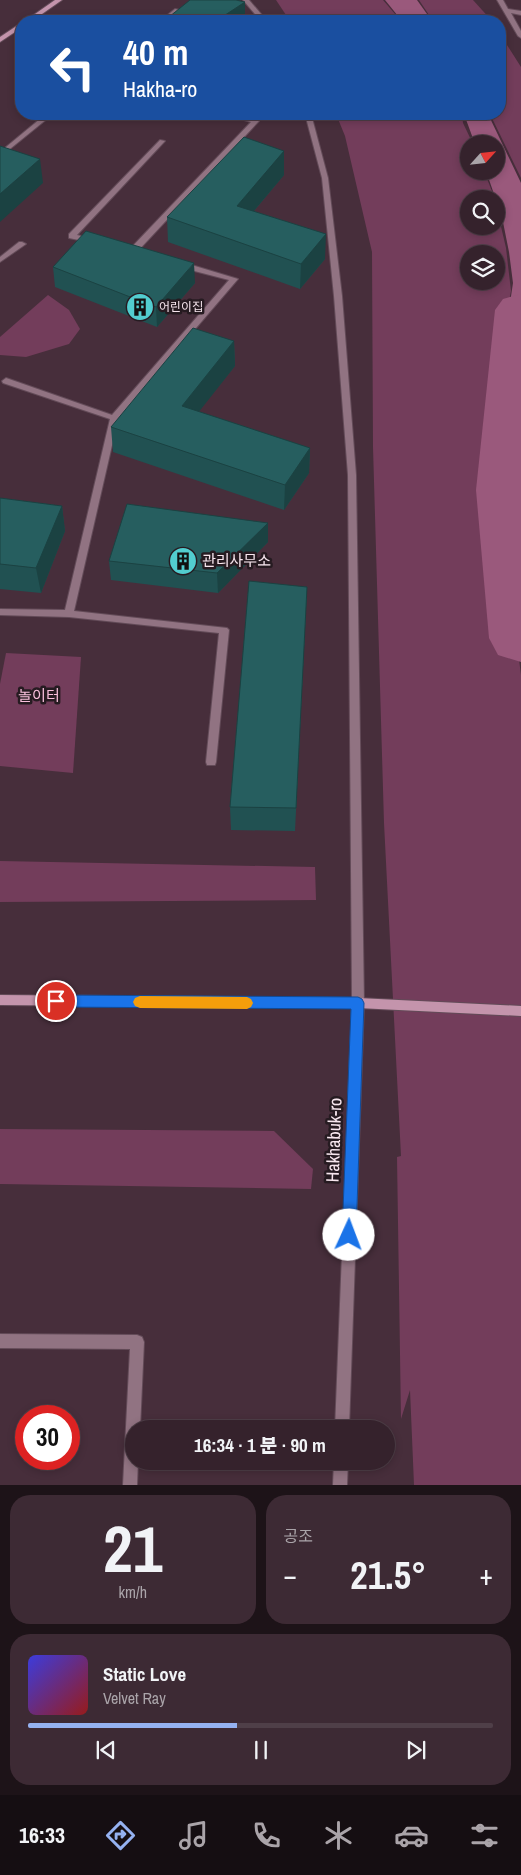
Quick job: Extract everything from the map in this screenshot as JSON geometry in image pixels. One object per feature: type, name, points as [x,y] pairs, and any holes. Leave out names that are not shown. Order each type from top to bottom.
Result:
[{"type":"street","points":[[37,15],[60,0]]},
{"type":"street","points":[[246,0],[259,15]]},
{"type":"street","points":[[500,0],[521,36]]},
{"type":"street","points":[[171,15],[177,10]]},
{"type":"street","points":[[508,11],[521,12]]},
{"type":"street","points":[[0,40],[15,30]]},
{"type":"street","points":[[0,155],[43,120]]},
{"type":"street","points":[[141,255],[128,251],[256,122],[249,120]]},
{"type":"street","name":"Hakhabuk-ro","points":[[310,120],[325,178],[338,296],[352,475],[358,1003],[342,1420]]},
{"type":"street","points":[[98,243],[72,236],[162,141]]},
{"type":"street","points":[[0,260],[22,244]]},
{"type":"street","points":[[69,614],[114,418],[234,279],[169,262]]},
{"type":"street","points":[[6,381],[114,418]]},
{"type":"street","points":[[0,612],[69,614],[224,630],[211,762]]},
{"type":"street","points":[[0,1000],[358,1003],[521,1012]]},
{"type":"street","points":[[0,1341],[137,1342],[130,1485]]},
{"type":"street","points":[[340,1470],[340,1485]]},
{"type":"green space","points":[[276,0],[383,0],[396,15],[286,15]]},
{"type":"green space","points":[[419,0],[473,0],[487,15],[429,15]]},
{"type":"green space","points":[[506,43],[521,67],[521,178],[505,145],[505,135],[500,135],[493,120],[506,120]]},
{"type":"green space","points":[[338,120],[463,120],[469,135],[460,135],[460,180],[488,180],[491,190],[460,190],[460,235],[503,235],[506,248],[511,291],[489,401],[494,461],[519,608],[518,652],[521,675],[521,1485],[414,1485],[410,1390],[401,1419],[397,1157],[401,1156],[384,823],[373,447],[372,252],[345,136]]},
{"type":"green space","points":[[48,295],[69,310],[80,329],[69,344],[26,357],[0,355],[0,337]]},
{"type":"green space","name":"놀이터","points":[[6,653],[81,657],[73,773],[0,766],[0,684]]},
{"type":"green space","points":[[0,861],[315,867],[316,900],[0,902]]},
{"type":"green space","points":[[0,1129],[274,1131],[313,1169],[311,1189],[0,1184]]},
{"type":"shaded area","points":[[385,0],[417,0],[428,15],[397,15]]},
{"type":"shaded area","points":[[466,120],[491,120],[498,135],[472,135]]},
{"type":"shaded area","points":[[505,150],[521,183],[521,607],[514,560],[503,510],[491,401],[513,283],[505,232],[505,190],[493,190],[489,180],[505,180]]},
{"type":"building","points":[[190,0],[236,0],[245,2],[225,15],[171,15]]},
{"type":"building","points":[[244,137],[284,151],[237,206],[326,234],[301,264],[167,217]]},
{"type":"building","points":[[0,146],[40,159],[0,194]]},
{"type":"building","points":[[86,231],[194,263],[156,307],[53,267]]},
{"type":"building","points":[[193,328],[234,341],[182,406],[310,448],[285,485],[111,427]]},
{"type":"building","points":[[0,498],[62,506],[36,568],[0,564]]},
{"type":"building","points":[[127,504],[268,523],[217,573],[109,561]]},
{"type":"building","points":[[249,581],[307,587],[296,808],[230,807]]},
{"type":"waterway","points":[[521,310],[505,490],[521,638]]},
{"type":"slow traffic","points":[[140,1002],[247,1003]]},
{"type":"place","name":"어린이집","points":[[140,307]]},
{"type":"place","name":"관리사무소","points":[[183,561]]},
{"type":"route","points":[[56,1001],[358,1003],[349,1235]]}]
